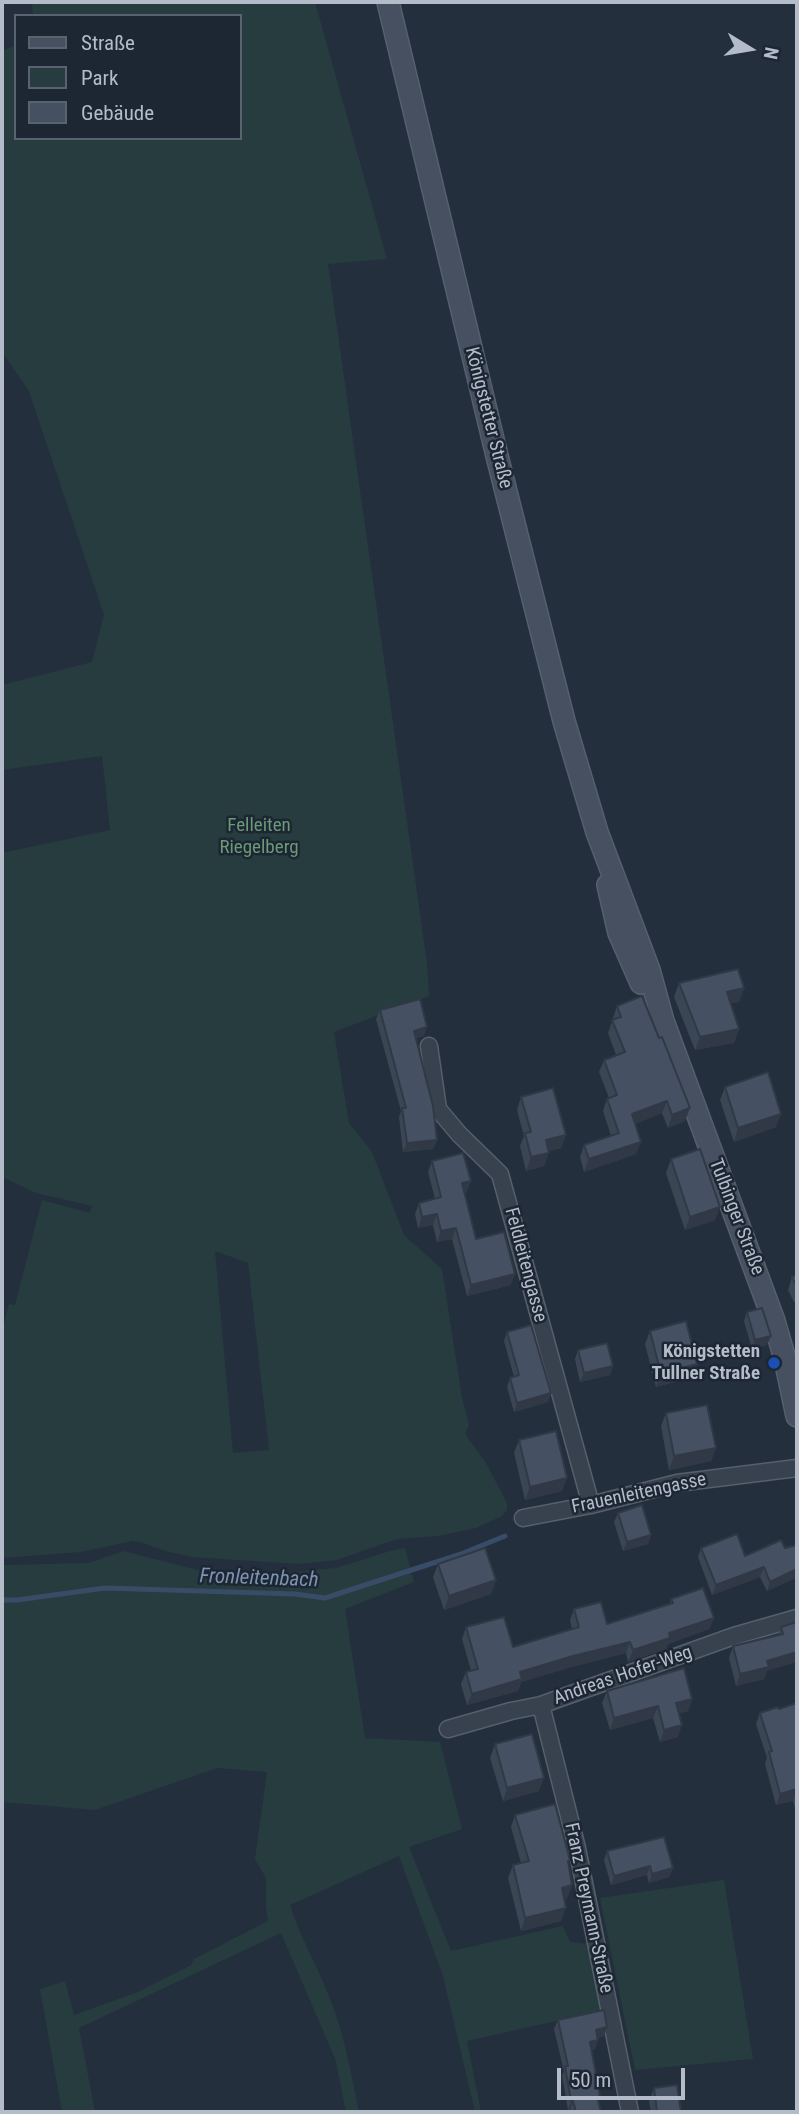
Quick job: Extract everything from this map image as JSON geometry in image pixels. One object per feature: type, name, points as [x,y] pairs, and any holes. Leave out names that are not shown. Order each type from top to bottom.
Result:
[{"type":"main road","name":"Königstetter Straße","points":[[388,2],[544,649],[597,832],[649,970],[663,1021]]},
{"type":"main road","name":"Tulbinger Straße","points":[[663,1021],[774,1321],[797,1416]]},
{"type":"street","name":"Feldleitengasse","points":[[429,1046],[438,1109],[500,1174],[591,1505]]},
{"type":"street","name":"Frauenleitengasse","points":[[523,1518],[591,1505],[677,1482],[797,1468]]},
{"type":"street","name":"Andreas Hofer-Weg","points":[[448,1729],[541,1705],[734,1636],[797,1618]]},
{"type":"street","name":"Franz Preymann-Straße","points":[[541,1705],[577,1849],[630,2112]]},
{"type":"green space","name":"Felleiten Riegelberg","points":[[32,2],[315,2],[387,259],[328,264],[427,963],[429,996],[334,1032],[349,1123],[372,1152],[404,1235],[442,1269],[462,1398],[469,1425],[465,1434],[486,1463],[507,1503],[507,1510],[502,1516],[476,1528],[438,1536],[397,1539],[337,1560],[298,1564],[192,1557],[132,1541],[81,1552],[2,1558],[2,1331],[9,1304],[15,1305],[42,1200],[90,1213],[92,1206],[36,1193],[2,1177],[2,853],[110,830],[102,756],[2,770],[2,685],[92,662],[104,615],[29,391],[2,352],[2,51],[14,46],[14,140],[242,140],[242,14],[33,14]],"holes":[[[215,1251],[248,1263],[269,1450],[233,1453]]]},
{"type":"green space","points":[[405,1548],[414,1582],[345,1609],[365,1738],[440,1742],[462,1829],[409,1847],[451,1951],[563,1926],[570,1942],[589,1944],[605,2010],[467,2041],[481,2112],[475,2112],[443,1976],[399,1856],[290,1905],[339,2024],[359,2112],[346,2112],[336,2061],[281,1933],[79,2028],[95,2112],[62,2112],[40,1989],[65,1981],[74,2015],[138,1992],[191,1965],[194,1959],[268,1921],[266,1878],[255,1859],[267,1772],[217,1768],[95,1810],[2,1802],[2,1565],[89,1563],[123,1551],[202,1571],[270,1574],[336,1568]]},
{"type":"green space","points":[[724,1880],[753,2059],[635,2070],[600,1898]]},
{"type":"building","points":[[738,969],[744,988],[727,992],[739,1029],[700,1037],[679,983]]},
{"type":"building","points":[[642,996],[659,1038],[662,1037],[690,1108],[672,1115],[667,1101],[632,1114],[641,1142],[589,1159],[584,1145],[619,1133],[607,1099],[617,1095],[604,1060],[625,1052],[612,1020],[621,1017],[617,1006]]},
{"type":"building","points":[[420,999],[427,1027],[414,1031],[433,1106],[437,1140],[407,1143],[402,1108],[406,1108],[380,1010]]},
{"type":"building","points":[[768,1072],[781,1114],[738,1128],[725,1087]]},
{"type":"building","points":[[553,1088],[566,1135],[546,1140],[549,1153],[531,1157],[525,1133],[531,1132],[521,1097]]},
{"type":"building","points":[[700,1149],[720,1207],[690,1217],[671,1159]]},
{"type":"building","points":[[463,1153],[471,1181],[462,1183],[476,1239],[504,1232],[515,1274],[471,1285],[456,1228],[441,1231],[437,1214],[422,1217],[419,1203],[441,1197],[432,1161]]},
{"type":"building","points":[[762,1308],[771,1336],[755,1340],[747,1312]]},
{"type":"building","points":[[686,1321],[697,1364],[661,1374],[650,1331]]},
{"type":"building","points":[[531,1325],[551,1393],[517,1403],[510,1378],[519,1375],[507,1332]]},
{"type":"building","points":[[607,1343],[613,1366],[584,1373],[578,1350]]},
{"type":"building","points":[[707,1405],[716,1448],[674,1456],[666,1413]]},
{"type":"building","points":[[556,1431],[567,1478],[530,1487],[519,1440]]},
{"type":"building","points":[[642,1505],[651,1535],[627,1542],[618,1513]]},
{"type":"building","points":[[737,1534],[745,1556],[781,1540],[785,1548],[797,1545],[797,1569],[770,1582],[764,1567],[716,1585],[701,1548]]},
{"type":"building","points":[[485,1548],[496,1580],[449,1596],[438,1564]]},
{"type":"building","points":[[703,1588],[714,1618],[669,1633],[670,1638],[633,1650],[630,1642],[520,1672],[522,1679],[472,1694],[466,1672],[478,1669],[466,1627],[504,1617],[513,1647],[579,1627],[574,1609],[601,1602],[607,1624],[673,1603],[671,1599]]},
{"type":"building","points":[[797,1622],[797,1652],[767,1661],[769,1667],[740,1674],[733,1646],[783,1634],[781,1627]]},
{"type":"building","points":[[684,1668],[692,1699],[676,1703],[682,1725],[664,1730],[658,1706],[614,1718],[607,1691]]},
{"type":"building","points":[[797,1703],[797,1789],[780,1794],[769,1752],[772,1751],[760,1713]]},
{"type":"building","points":[[532,1734],[544,1778],[507,1788],[495,1744]]},
{"type":"building","points":[[555,1804],[570,1860],[572,1885],[562,1888],[566,1908],[525,1918],[513,1865],[529,1861],[515,1815]]},
{"type":"building","points":[[664,1837],[673,1868],[652,1874],[650,1866],[614,1876],[607,1851]]},
{"type":"building","points":[[604,2010],[607,2027],[596,2030],[598,2040],[590,2042],[601,2112],[576,2112],[571,2101],[565,2066],[568,2066],[558,2020]]},
{"type":"building","points":[[677,2085],[681,2112],[657,2112],[654,2088]]},
{"type":"waterway","name":"Fronleitenbach","points":[[2,1600],[105,1588],[295,1594],[325,1598],[461,1554],[505,1536]]},
{"type":"place","name":"Königstetten Tullner Straße","points":[[774,1363]]}]
